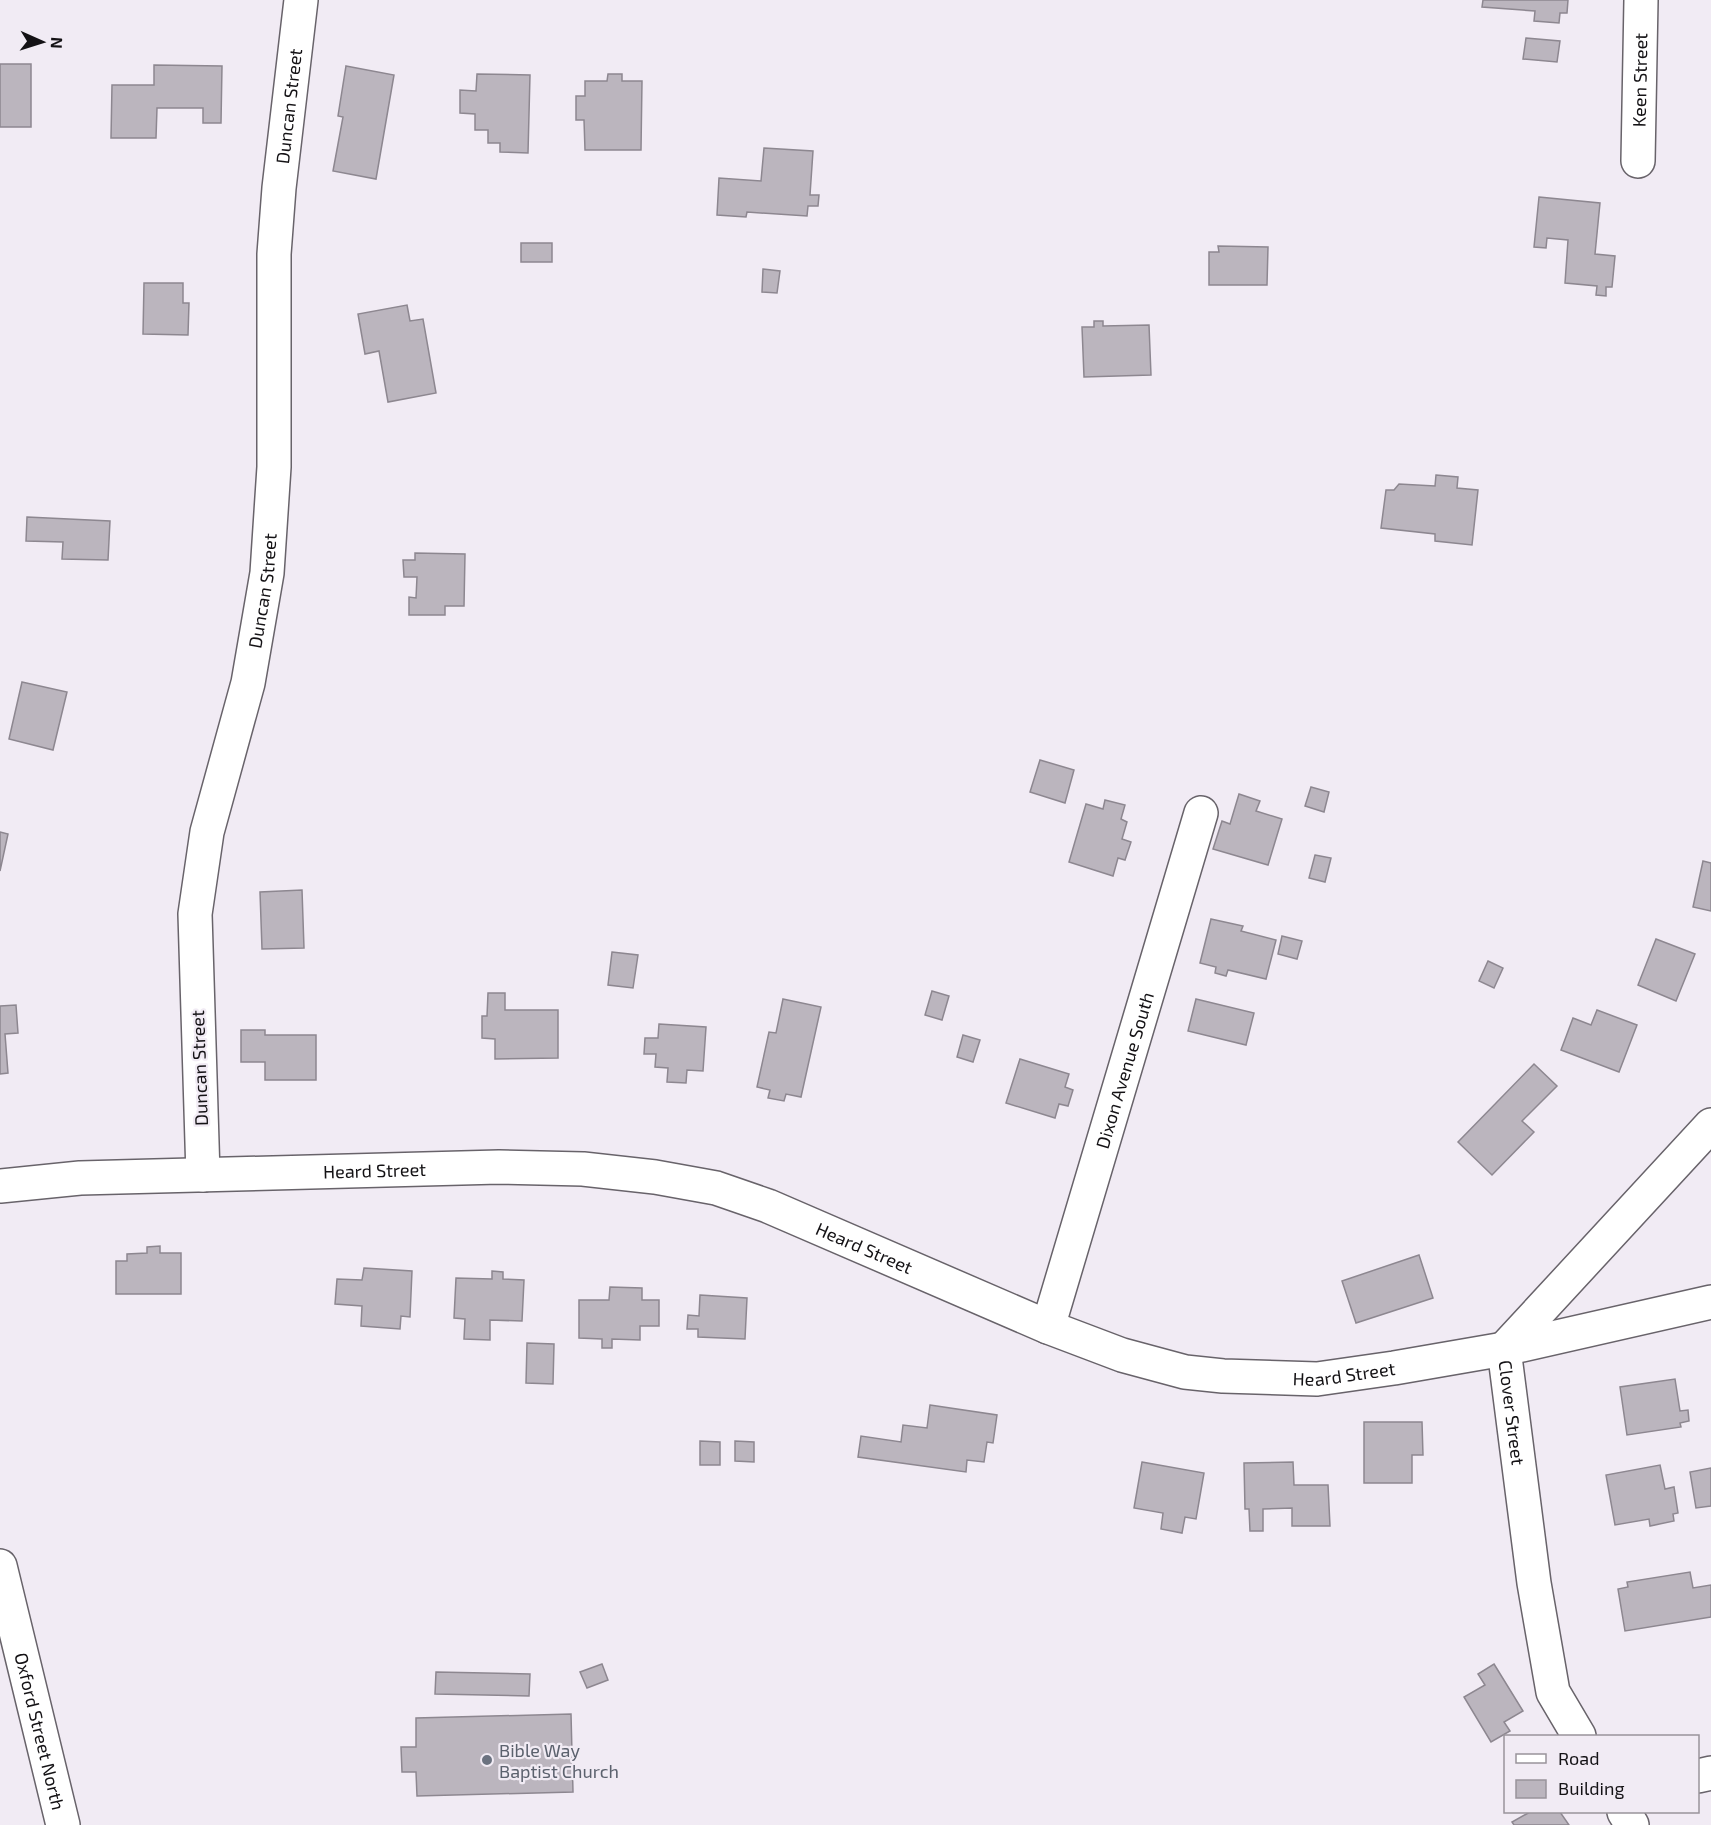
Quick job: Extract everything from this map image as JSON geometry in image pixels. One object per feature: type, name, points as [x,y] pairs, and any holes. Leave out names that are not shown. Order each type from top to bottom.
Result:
[{"type":"street","name":"Duncan Street","points":[[203,1175],[195,914],[207,832],[248,683],[267,573],[274,467],[274,254],[279,188],[301,0]]},
{"type":"street","name":"Keen Street","points":[[1638,161],[1641,0]]},
{"type":"street","name":"Dixon Avenue South","points":[[1048,1327],[1201,813]]},
{"type":"street","name":"Clover Street","points":[[1578,1735],[1553,1692],[1534,1583],[1504,1348],[1711,1125]]},
{"type":"street","name":"Heard Street","points":[[0,1186],[80,1178],[499,1167],[583,1169],[655,1177],[716,1188],[768,1206],[1048,1327],[1122,1355],[1185,1372],[1223,1376],[1317,1379],[1504,1348],[1711,1302]]},
{"type":"street","name":"Oxford Street North","points":[[0,1566],[63,1825]]},
{"type":"building","points":[[1483,0],[1568,0],[1567,13],[1560,13],[1559,23],[1534,21],[1535,11],[1482,7]]},
{"type":"building","points":[[1526,38],[1560,41],[1557,62],[1523,59]]},
{"type":"building","points":[[0,64],[31,64],[31,127],[0,127]]},
{"type":"building","points":[[154,65],[222,66],[221,123],[203,123],[203,108],[157,108],[156,138],[111,138],[112,85],[154,85]]},
{"type":"building","points":[[346,66],[394,75],[376,179],[333,171],[343,117],[338,116]]},
{"type":"building","points":[[477,74],[530,75],[528,153],[500,152],[500,143],[488,143],[488,130],[475,130],[475,114],[460,113],[460,90],[476,91]]},
{"type":"building","points":[[608,74],[622,74],[622,81],[642,81],[641,150],[585,150],[584,120],[576,120],[576,96],[585,96],[585,81],[607,81]]},
{"type":"building","points":[[764,148],[813,151],[810,195],[819,195],[818,206],[808,206],[807,216],[747,212],[746,217],[717,215],[719,178],[761,181]]},
{"type":"building","points":[[1539,197],[1600,203],[1595,254],[1615,256],[1612,287],[1606,287],[1606,296],[1596,295],[1597,286],[1565,283],[1568,240],[1547,238],[1546,248],[1534,247]]},
{"type":"building","points":[[521,243],[552,243],[552,262],[521,262]]},
{"type":"building","points":[[1218,246],[1268,247],[1267,285],[1209,285],[1209,252],[1219,252]]},
{"type":"building","points":[[763,269],[780,271],[777,293],[762,292]]},
{"type":"building","points":[[144,283],[183,283],[183,303],[189,303],[188,335],[143,334]]},
{"type":"building","points":[[407,305],[410,321],[423,319],[436,393],[388,402],[379,351],[365,354],[358,314]]},
{"type":"building","points":[[1094,321],[1103,321],[1103,326],[1149,325],[1151,375],[1084,377],[1082,327],[1094,327]]},
{"type":"building","points":[[1436,475],[1458,477],[1457,488],[1478,490],[1472,545],[1435,541],[1435,534],[1381,528],[1386,490],[1394,490],[1399,484],[1435,486]]},
{"type":"building","points":[[27,517],[110,521],[108,560],[62,559],[63,542],[26,541]]},
{"type":"building","points":[[415,553],[465,554],[464,606],[445,606],[445,615],[409,615],[409,597],[416,598],[417,577],[404,577],[403,560],[415,560]]},
{"type":"building","points":[[22,682],[67,692],[53,750],[9,739]]},
{"type":"building","points":[[1040,760],[1074,770],[1065,803],[1030,792]]},
{"type":"building","points":[[1311,787],[1329,792],[1324,812],[1305,806]]},
{"type":"building","points":[[1239,794],[1260,801],[1256,811],[1282,819],[1268,865],[1213,849],[1222,821],[1230,824]]},
{"type":"building","points":[[1105,800],[1125,805],[1121,819],[1127,822],[1122,839],[1131,842],[1125,860],[1118,858],[1113,876],[1069,862],[1086,804],[1103,809]]},
{"type":"building","points":[[0,832],[8,834],[0,871]]},
{"type":"building","points":[[1315,855],[1331,858],[1325,882],[1309,878]]},
{"type":"building","points":[[1703,861],[1711,863],[1711,911],[1693,907]]},
{"type":"building","points":[[302,890],[304,948],[262,949],[260,892]]},
{"type":"building","points":[[1211,919],[1243,926],[1241,931],[1276,940],[1266,979],[1228,970],[1226,976],[1215,973],[1216,967],[1200,963]]},
{"type":"building","points":[[1282,936],[1302,941],[1297,959],[1278,954]]},
{"type":"building","points":[[1656,939],[1695,954],[1676,1001],[1638,985]]},
{"type":"building","points":[[612,952],[638,955],[633,988],[608,985]]},
{"type":"building","points":[[1488,961],[1503,968],[1494,988],[1479,981]]},
{"type":"building","points":[[932,991],[949,996],[942,1020],[925,1015]]},
{"type":"building","points":[[488,993],[505,993],[505,1010],[558,1010],[558,1058],[495,1059],[495,1039],[482,1038],[482,1016],[487,1016]]},
{"type":"building","points":[[783,999],[821,1007],[801,1097],[786,1094],[784,1101],[768,1098],[770,1090],[757,1087],[769,1032],[776,1033]]},
{"type":"building","points":[[1196,999],[1254,1013],[1246,1045],[1188,1031]]},
{"type":"building","points":[[16,1005],[18,1033],[5,1034],[8,1073],[0,1074],[0,1006]]},
{"type":"building","points":[[1597,1010],[1637,1025],[1619,1072],[1561,1050],[1573,1018],[1591,1025]]},
{"type":"building","points":[[659,1024],[706,1027],[703,1071],[687,1070],[686,1083],[667,1082],[668,1068],[655,1067],[656,1054],[644,1054],[645,1038],[658,1038]]},
{"type":"building","points":[[241,1030],[265,1030],[265,1035],[316,1035],[316,1080],[265,1080],[265,1062],[241,1062]]},
{"type":"building","points":[[963,1035],[980,1040],[973,1062],[957,1057]]},
{"type":"building","points":[[1020,1059],[1069,1074],[1065,1087],[1073,1090],[1068,1106],[1059,1104],[1055,1118],[1006,1103]]},
{"type":"building","points":[[1534,1064],[1557,1086],[1522,1121],[1534,1132],[1492,1175],[1458,1142]]},
{"type":"building","points":[[160,1246],[160,1253],[181,1253],[181,1294],[116,1294],[116,1261],[127,1261],[127,1254],[147,1253],[147,1247]]},
{"type":"building","points":[[1419,1255],[1433,1298],[1356,1323],[1342,1281]]},
{"type":"building","points":[[364,1268],[412,1271],[410,1317],[401,1316],[400,1329],[361,1326],[362,1306],[335,1304],[337,1279],[362,1280]]},
{"type":"building","points":[[492,1271],[503,1272],[503,1279],[524,1280],[522,1321],[490,1320],[490,1340],[464,1339],[465,1319],[454,1318],[456,1278],[492,1279]]},
{"type":"building","points":[[610,1287],[642,1288],[642,1300],[659,1300],[659,1326],[640,1326],[640,1340],[612,1339],[612,1348],[602,1348],[602,1339],[579,1338],[579,1300],[609,1300]]},
{"type":"building","points":[[700,1295],[747,1298],[745,1339],[698,1337],[698,1329],[687,1329],[688,1315],[699,1316]]},
{"type":"building","points":[[527,1343],[554,1344],[553,1384],[526,1383]]},
{"type":"building","points":[[1675,1379],[1680,1411],[1688,1410],[1689,1421],[1680,1423],[1681,1427],[1627,1435],[1620,1387]]},
{"type":"building","points":[[930,1405],[997,1415],[993,1443],[987,1442],[984,1462],[967,1460],[966,1472],[858,1457],[861,1436],[901,1442],[903,1425],[927,1428]]},
{"type":"building","points":[[1364,1422],[1422,1422],[1423,1455],[1412,1455],[1412,1483],[1364,1483]]},
{"type":"building","points":[[700,1441],[720,1442],[720,1465],[700,1465]]},
{"type":"building","points":[[735,1441],[754,1442],[754,1462],[735,1461]]},
{"type":"building","points":[[1142,1462],[1204,1473],[1196,1519],[1185,1517],[1182,1533],[1161,1529],[1163,1513],[1134,1508]]},
{"type":"building","points":[[1293,1462],[1294,1485],[1328,1485],[1330,1526],[1292,1526],[1292,1508],[1263,1509],[1263,1531],[1250,1531],[1249,1509],[1245,1509],[1244,1463]]},
{"type":"building","points":[[1660,1465],[1665,1489],[1674,1487],[1678,1513],[1673,1514],[1674,1521],[1650,1526],[1649,1519],[1615,1525],[1606,1475]]},
{"type":"building","points":[[1711,1468],[1711,1506],[1696,1508],[1690,1472]]},
{"type":"building","points":[[1690,1572],[1693,1588],[1711,1585],[1711,1617],[1625,1631],[1618,1589],[1628,1587],[1627,1582]]},
{"type":"building","points":[[602,1664],[608,1680],[587,1688],[580,1672]]},
{"type":"building","points":[[1494,1664],[1523,1711],[1504,1722],[1510,1731],[1491,1742],[1464,1697],[1485,1685],[1478,1674]]},
{"type":"building","points":[[436,1672],[530,1674],[529,1696],[435,1694]]},
{"type":"building","name":"Bible Way Baptist Church","points":[[571,1714],[573,1792],[417,1796],[416,1772],[402,1772],[401,1747],[416,1747],[416,1718]]},
{"type":"building","points":[[1528,1813],[1561,1813],[1569,1825],[1514,1825],[1512,1822]]},
{"type":"place","name":"Bible Way Baptist Church","points":[[487,1760]]}]
